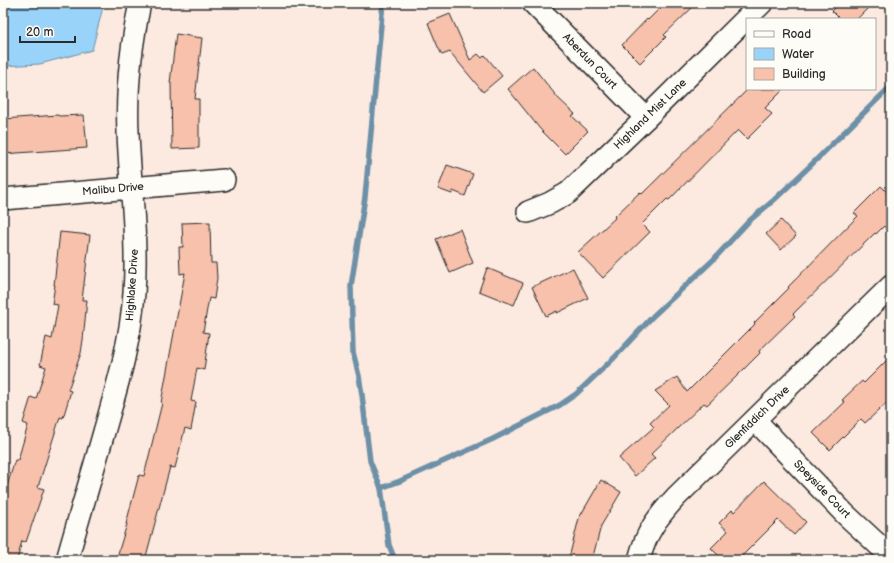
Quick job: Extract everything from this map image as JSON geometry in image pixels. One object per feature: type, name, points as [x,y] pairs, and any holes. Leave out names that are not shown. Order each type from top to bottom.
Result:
[{"type":"street","name":"Highlake Drive","points":[[67,560],[113,401],[129,329],[134,294],[136,265],[128,132],[128,98],[129,66],[140,3]]},
{"type":"street","name":"Aberdun Court","points":[[533,3],[646,118]]},
{"type":"street","name":"Highland Mist Lane","points":[[747,18],[762,3]]},
{"type":"street","name":"Highland Mist Lane","points":[[528,212],[550,203],[568,193],[746,19]]},
{"type":"street","name":"Malibu Drive","points":[[3,199],[224,180]]},
{"type":"street","name":"Glenfiddich Drive","points":[[639,560],[644,544],[656,519],[676,497],[891,286]]},
{"type":"street","name":"Speyside Court","points":[[755,420],[845,514],[891,555]]},
{"type":"water","points":[[3,3],[104,3],[92,50],[40,64],[3,66]]},
{"type":"building","points":[[665,3],[697,3],[664,35],[666,37],[640,63],[622,45]]},
{"type":"building","points":[[840,3],[873,3],[858,18],[839,18],[832,11]]},
{"type":"building","points":[[450,14],[470,60],[478,54],[482,58],[485,55],[502,76],[483,92],[450,52],[442,55],[438,47],[428,23]]},
{"type":"building","points":[[176,34],[202,38],[195,99],[199,99],[199,148],[172,149],[170,83]]},
{"type":"building","points":[[533,67],[558,98],[575,114],[572,116],[588,131],[565,154],[540,129],[508,89]]},
{"type":"building","points":[[747,90],[783,90],[765,108],[772,114],[747,139],[738,130],[669,200],[667,199],[642,224],[650,232],[603,278],[578,252],[615,218],[614,217],[640,192],[642,194]]},
{"type":"building","points":[[58,115],[84,115],[87,148],[3,154],[3,119]]},
{"type":"building","points":[[447,165],[473,174],[465,196],[453,191],[452,194],[438,189]]},
{"type":"building","points":[[881,186],[891,196],[891,234],[884,226],[876,234],[875,233],[793,314],[795,316],[759,351],[760,353],[739,374],[707,405],[704,403],[651,454],[655,458],[635,476],[619,458],[654,427],[650,423],[669,405],[655,391],[677,377],[687,392],[755,324],[754,323],[789,288],[788,287],[858,216],[854,213]]},
{"type":"building","points":[[781,220],[796,236],[781,250],[766,234]]},
{"type":"building","points":[[210,222],[211,263],[216,263],[217,278],[214,299],[209,298],[203,332],[209,333],[204,370],[197,368],[191,401],[196,402],[191,430],[185,428],[175,468],[170,467],[145,560],[116,560],[127,524],[139,475],[144,476],[162,403],[185,273],[180,274],[179,247],[183,247],[182,223]]},
{"type":"building","points":[[460,229],[473,263],[450,273],[436,239]]},
{"type":"building","points":[[60,232],[90,235],[82,300],[87,300],[81,353],[68,390],[71,391],[63,418],[60,417],[38,487],[44,489],[26,542],[22,541],[17,560],[3,560],[3,499],[15,460],[18,460],[28,425],[23,423],[31,397],[36,399],[46,367],[40,365],[46,337],[52,339],[58,305],[52,304]]},
{"type":"building","points":[[487,268],[523,283],[514,305],[479,291]]},
{"type":"building","points":[[573,268],[588,298],[557,313],[557,311],[546,316],[532,287]]},
{"type":"building","points":[[891,356],[891,399],[865,423],[861,419],[830,450],[813,433],[845,402],[842,400],[862,381],[864,383]]},
{"type":"building","points":[[601,480],[621,492],[601,526],[592,560],[577,560],[569,558],[579,518]]},
{"type":"building","points":[[764,481],[806,522],[794,535],[778,520],[738,560],[723,560],[711,548],[728,531],[719,523],[732,510],[734,512]]},
{"type":"waterway","points":[[383,3],[365,197],[351,286],[353,352],[362,395],[370,461],[381,488],[389,545],[395,560]]},
{"type":"waterway","points":[[381,488],[400,481],[493,439],[560,405],[576,394],[614,358],[653,316],[712,261],[749,221],[810,166],[891,86]]}]
